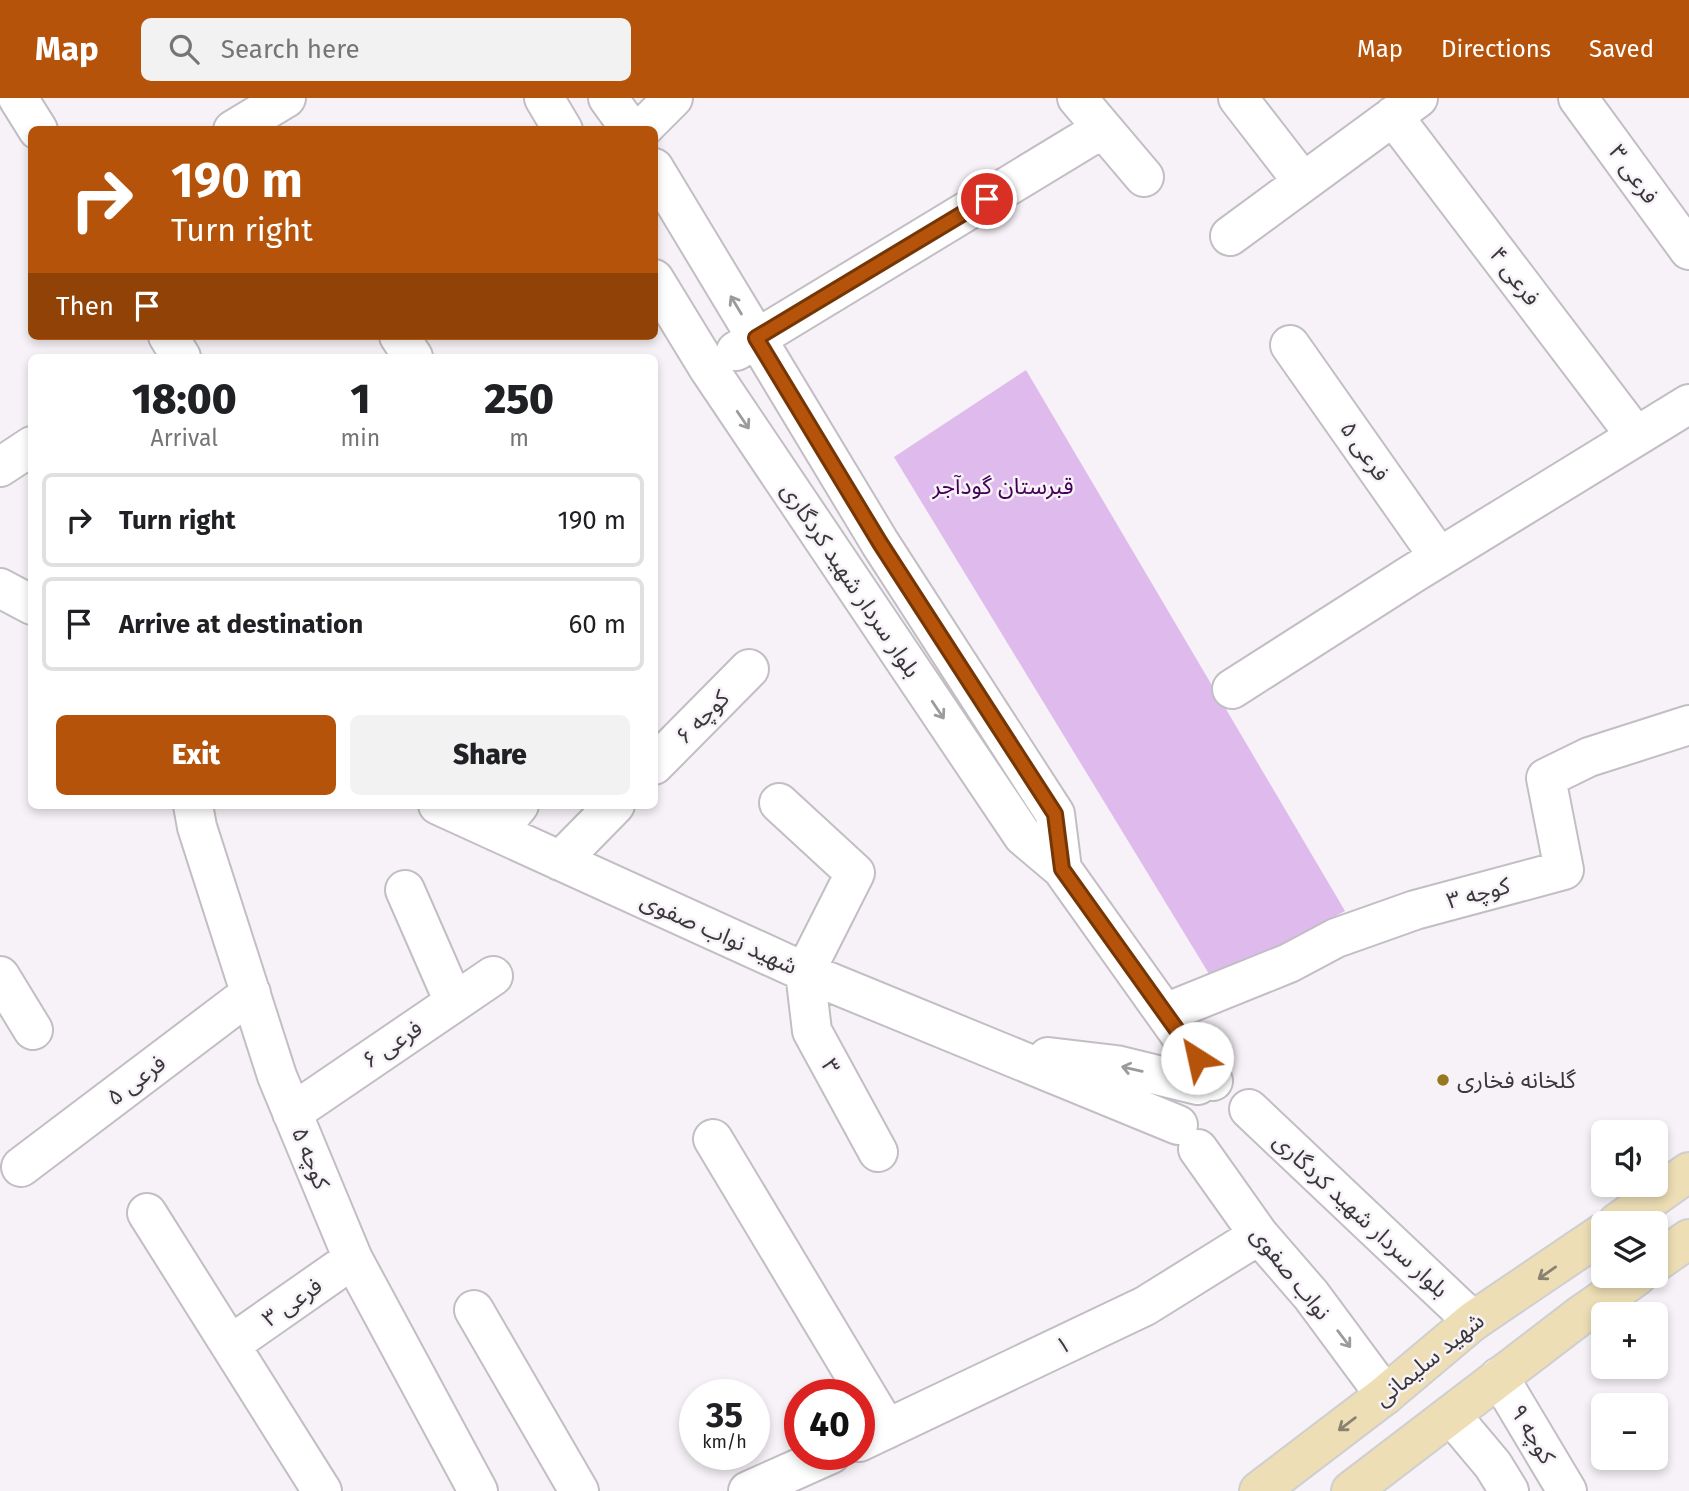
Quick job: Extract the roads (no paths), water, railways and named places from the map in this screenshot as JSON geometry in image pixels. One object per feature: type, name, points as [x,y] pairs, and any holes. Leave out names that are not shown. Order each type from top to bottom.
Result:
[{"type":"main road","points":[[1634,1211],[1689,1172]]},
{"type":"main road","points":[[1668,1254],[1689,1239]]},
{"type":"main road","name":"شهید سلیمانی","points":[[1259,1491],[1385,1395],[1473,1321],[1591,1241]]},
{"type":"main road","points":[[1351,1491],[1621,1288]]},
{"type":"street","points":[[18,98],[36,126]]},
{"type":"street","points":[[544,98],[561,126]]},
{"type":"street","points":[[608,98],[628,126]]},
{"type":"street","points":[[644,126],[673,98]]},
{"type":"street","points":[[1077,98],[1144,177]]},
{"type":"street","points":[[1238,98],[1303,182]]},
{"type":"street","name":"فرعی ۳","points":[[1578,98],[1689,250]]},
{"type":"street","points":[[1230,236],[1405,107]]},
{"type":"street","name":"فرعی ۴","points":[[1405,107],[1636,436]]},
{"type":"street","points":[[709,369],[1102,129]]},
{"type":"street","name":"بلوار سردار شهید کردگاری","points":[[658,176],[880,543],[1055,814],[1062,869]]},
{"type":"street","name":"بلوار سردار شهید کردگاری","points":[[658,286],[709,369],[1023,836],[1062,869],[1165,1013],[1206,1083]]},
{"type":"street","name":"فرعی ۵","points":[[1290,345],[1439,558]]},
{"type":"street","points":[[1231,689],[1689,404]]},
{"type":"street","points":[[0,588],[28,603]]},
{"type":"street","name":"کوچه ۶","points":[[658,761],[749,669]]},
{"type":"street","name":"کوچه ۳","points":[[1165,1013],[1289,963],[1336,938],[1415,909],[1564,870],[1546,778],[1589,757],[1689,724]]},
{"type":"street","points":[[779,803],[855,873],[805,972]]},
{"type":"street","name":"کوچه ۵","points":[[194,809],[197,827],[277,1076],[292,1113],[354,1259],[472,1489]]},
{"type":"street","name":"شهید نواب صفوی","points":[[460,809],[508,818],[560,861],[805,972],[1004,1053],[1188,1137]]},
{"type":"street","points":[[560,861],[611,809]]},
{"type":"street","points":[[405,890],[454,1002]]},
{"type":"street","name":"۳","points":[[805,972],[812,1031],[878,1152]]},
{"type":"street","name":"فرعی ۶","points":[[292,1113],[493,975]]},
{"type":"street","points":[[0,976],[33,1030]]},
{"type":"street","name":"فرعی ۵","points":[[21,1167],[251,993]]},
{"type":"street","name":"شهید نواب صفوی","points":[[1004,1053],[1116,1065],[1206,1083]]},
{"type":"street","points":[[1206,1083],[1229,1084],[1242,1095],[1249,1109],[1248,1125],[1242,1140],[1229,1150],[1213,1153],[1188,1137],[1178,1109],[1185,1094],[1206,1083]]},
{"type":"street","name":"بلوار سردار شهید کردگاری","points":[[1249,1109],[1473,1321]]},
{"type":"street","name":"نواب صفوی","points":[[1188,1137],[1259,1235],[1311,1295],[1385,1395]]},
{"type":"street","points":[[713,1139],[843,1379]]},
{"type":"street","points":[[147,1213],[322,1491]]},
{"type":"street","name":"۱","points":[[875,1434],[1144,1306],[1259,1235]]},
{"type":"street","name":"فرعی ۳","points":[[230,1345],[354,1259]]},
{"type":"street","points":[[474,1310],[579,1491]]},
{"type":"street","name":"کوچه ۹","points":[[1500,1377],[1567,1491]]},
{"type":"street","points":[[1451,1415],[1493,1465],[1509,1491]]},
{"type":"street","points":[[748,1491],[795,1470]]},
{"type":"place","name":"گلخانه فخاری","points":[[1443,1080]]},
{"type":"park label","name":"قبرستان گودآجر","points":[[1003,486]]}]
